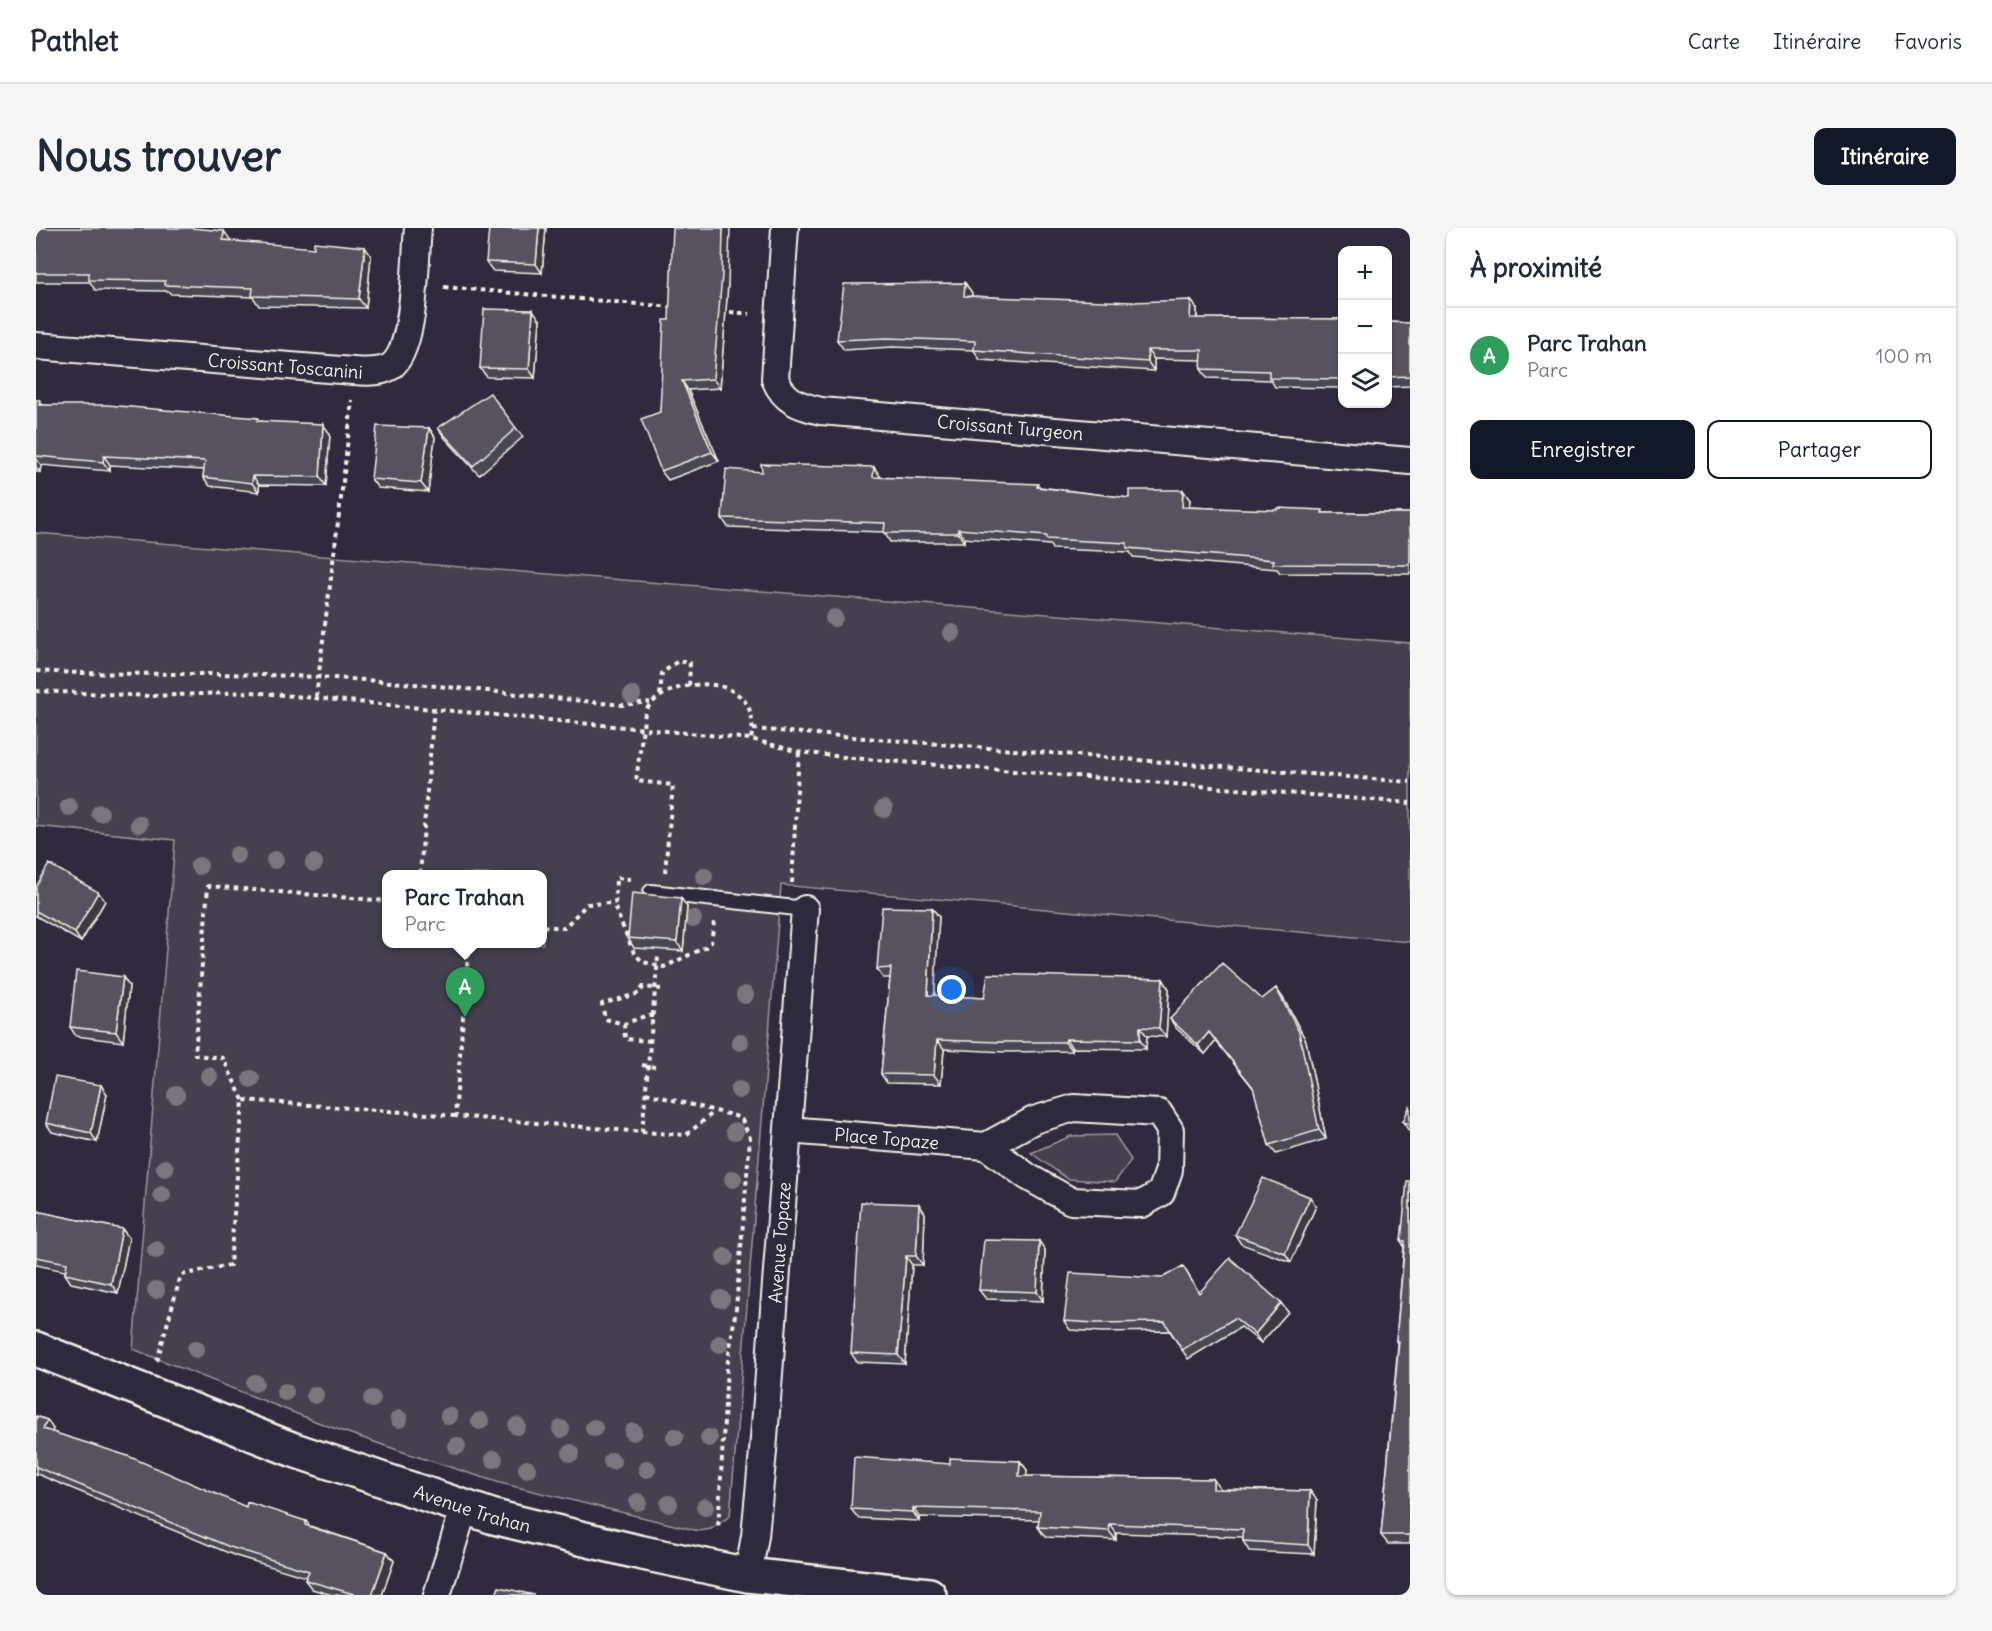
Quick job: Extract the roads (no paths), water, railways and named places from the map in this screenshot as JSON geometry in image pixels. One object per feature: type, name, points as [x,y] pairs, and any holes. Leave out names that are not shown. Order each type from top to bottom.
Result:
[{"type":"street","name":"Croissant Toscanini","points":[[36,345],[353,371],[380,371],[397,360],[407,337],[418,228]]},
{"type":"street","name":"Croissant Turgeon","points":[[785,228],[775,379],[781,392],[789,401],[803,407],[821,411],[1410,461]]},
{"type":"street","name":"Avenue Topaze","points":[[748,1575],[755,1536],[762,1461],[805,909]]},
{"type":"street","points":[[1074,1108],[1159,1113],[1170,1130],[1170,1170],[1161,1193],[1142,1204],[1071,1201],[1028,1177],[986,1146],[1034,1120],[1074,1108]]},
{"type":"street","name":"Place Topaze","points":[[788,1130],[986,1146]]},
{"type":"street","name":"Avenue Trahan","points":[[36,1349],[294,1450],[464,1508],[639,1552],[748,1575],[929,1595]]},
{"type":"street","points":[[437,1595],[464,1508]]},
{"type":"lane","points":[[651,892],[805,909]]},
{"type":"place","name":"Parc Trahan","points":[[465,1017]]}]
